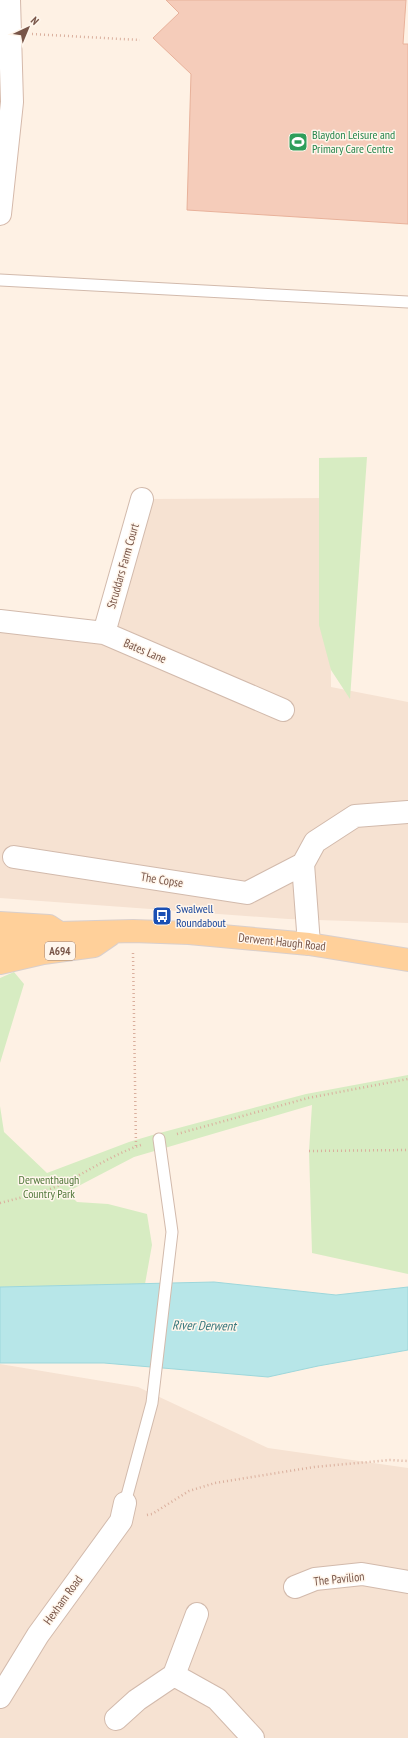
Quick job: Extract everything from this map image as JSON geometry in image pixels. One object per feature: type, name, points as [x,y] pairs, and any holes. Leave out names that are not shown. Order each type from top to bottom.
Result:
[{"type":"main road","name":"Derwent Haugh Road","points":[[0,923],[49,926],[60,933]]},
{"type":"main road","name":"Derwent Haugh Road","points":[[0,945],[49,938],[60,933],[124,931],[190,933],[309,944],[408,960]]},
{"type":"main road","name":"A694","points":[[0,963],[43,953],[94,946],[124,931]]},
{"type":"street","points":[[0,214],[12,102],[9,0]]},
{"type":"street","name":"Struddars Farm Court","points":[[104,633],[142,499]]},
{"type":"street","name":"Bates Lane","points":[[0,621],[104,633],[283,710]]},
{"type":"street","points":[[309,944],[303,864],[315,842],[355,816],[408,812]]},
{"type":"street","name":"The Copse","points":[[14,857],[247,893],[303,864]]},
{"type":"street","name":"Hexham Road","points":[[0,1697],[38,1635],[123,1512]]},
{"type":"street","name":"The Pavilion","points":[[295,1587],[315,1579],[362,1574],[408,1582]]},
{"type":"street","points":[[116,1719],[137,1700],[174,1675],[197,1614]]},
{"type":"street","points":[[174,1675],[217,1699],[253,1738]]},
{"type":"lane","points":[[0,280],[408,302]]},
{"type":"lane","points":[[123,1512],[152,1403],[172,1232],[159,1139]]},
{"type":"path","points":[[10,33],[140,40]]},
{"type":"path","points":[[124,931],[136,1147]]},
{"type":"path","points":[[0,1203],[45,1191],[136,1147],[159,1139],[308,1098],[408,1079]]},
{"type":"path","points":[[309,1151],[408,1150]]},
{"type":"path","points":[[123,1512],[152,1514],[189,1492],[215,1483],[314,1467],[390,1460],[408,1461]]},
{"type":"shaded area","points":[[329,498],[331,687],[408,702],[408,923],[288,919],[0,898],[0,621],[104,633],[142,499]]},
{"type":"shaded area","points":[[0,1364],[138,1387],[268,1448],[408,1468],[408,1738],[0,1738]]},
{"type":"green space","points":[[367,457],[350,699],[331,670],[319,625],[319,458]]},
{"type":"green space","points":[[14,972],[24,984],[0,1063],[0,978]]},
{"type":"green space","name":"Derwenthaugh Country Park","points":[[408,1075],[408,1274],[312,1253],[309,1151],[312,1105],[134,1157],[67,1192],[77,1202],[108,1204],[147,1214],[152,1245],[145,1284],[0,1287],[0,1106],[4,1132],[47,1173],[129,1142],[156,1134],[306,1094]]},
{"type":"water","name":"River Derwent","points":[[214,1282],[336,1295],[408,1287],[408,1350],[318,1366],[268,1377],[104,1363],[0,1363],[0,1287]]},
{"type":"building","name":"Blaydon Leisure and Primary Care Centre","points":[[166,0],[406,0],[403,44],[408,44],[408,224],[187,210],[191,74],[153,38],[179,13]]},
{"type":"place","name":"Blaydon Leisure and Primary Care Centre","points":[[298,142]]},
{"type":"place","name":"Swalwell Roundabout","points":[[162,916]]}]
